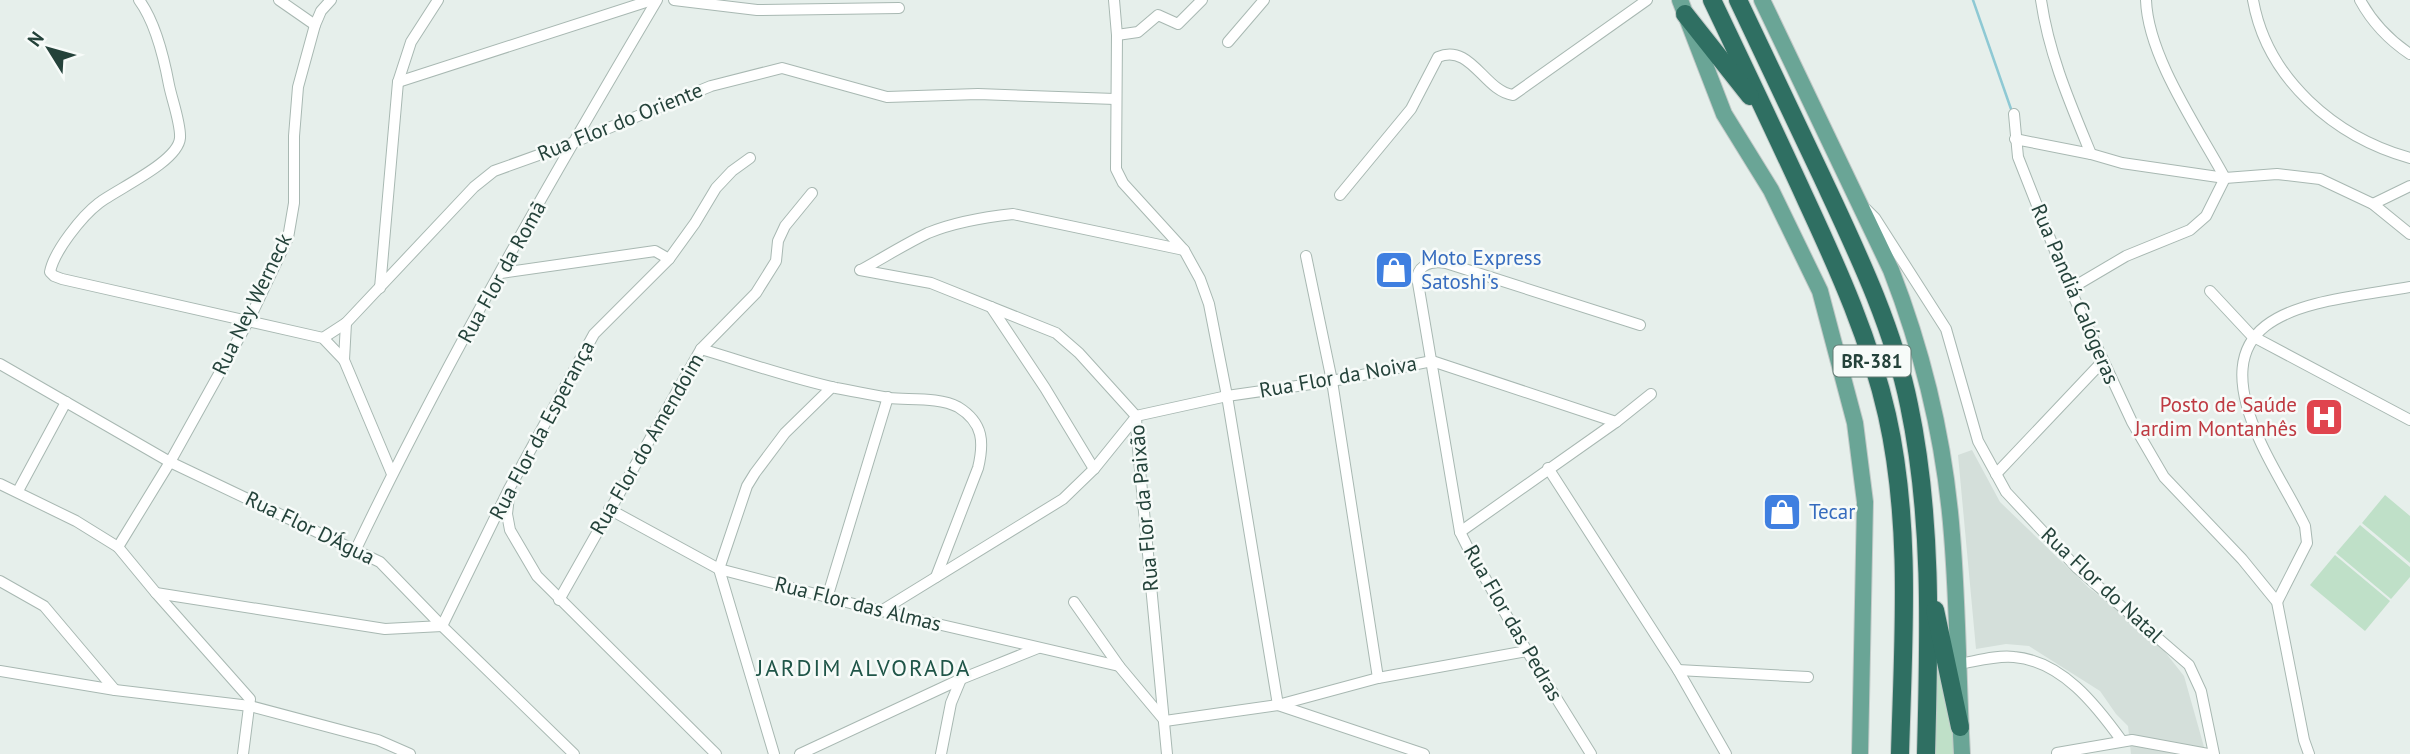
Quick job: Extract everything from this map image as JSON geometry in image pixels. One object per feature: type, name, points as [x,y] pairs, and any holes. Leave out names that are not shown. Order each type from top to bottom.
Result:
[{"type":"highway","name":"BR-381","points":[[1712,0],[1835,262],[1866,337],[1887,416],[1898,482],[1904,567],[1900,754]]},
{"type":"highway","name":"BR-381","points":[[1738,0],[1855,246],[1886,328],[1909,403],[1925,528],[1926,754]]},
{"type":"highway","points":[[1682,7],[1771,122]]},
{"type":"highway","points":[[1927,575],[1960,727]]},
{"type":"main road","points":[[1762,0],[1859,201],[1907,311],[1930,389],[1942,451],[1952,533],[1962,754]]},
{"type":"main road","points":[[1682,7],[1724,114],[1771,190],[1820,291],[1855,423],[1865,502],[1860,754]]},
{"type":"street","points":[[139,0],[151,23],[165,67],[180,139],[173,154],[86,214],[62,247],[50,272],[62,279],[323,338],[344,360],[392,474]]},
{"type":"street","points":[[279,0],[315,26]]},
{"type":"street","name":"Rua Ney Werneck","points":[[118,547],[170,462],[249,320],[288,238],[294,203],[293,136],[298,87],[315,26],[321,11],[331,0]]},
{"type":"street","points":[[380,289],[398,82],[411,43],[438,0]]},
{"type":"street","points":[[398,82],[654,0]]},
{"type":"street","name":"Rua Flor da Romã","points":[[356,549],[392,474],[501,273],[654,0]]},
{"type":"street","points":[[674,0],[757,10],[899,8]]},
{"type":"street","points":[[744,0],[757,10]]},
{"type":"street","points":[[1114,0],[1117,35],[1116,169],[1119,176],[1184,250],[1200,279],[1209,304],[1227,396],[1278,705]]},
{"type":"street","points":[[1117,35],[1138,32],[1158,15],[1178,24],[1202,0]]},
{"type":"street","points":[[1228,41],[1264,0]]},
{"type":"street","points":[[1340,195],[1411,109],[1437,57],[1451,53],[1463,57],[1502,92],[1513,96],[1647,0]]},
{"type":"street","points":[[2041,0],[2057,71],[2091,154]]},
{"type":"street","points":[[2146,0],[2146,10],[2161,60],[2180,102],[2225,177]]},
{"type":"street","points":[[2253,0],[2256,19],[2267,46],[2280,69],[2297,89],[2318,110],[2359,138],[2410,158]]},
{"type":"street","points":[[2360,0],[2381,29],[2410,54]]},
{"type":"street","name":"Rua Flor do Oriente","points":[[323,338],[346,323],[474,187],[494,171],[572,143],[711,86],[782,68],[887,97],[978,94],[1115,99]]},
{"type":"street","name":"Rua Pandiá Calógeras","points":[[2014,114],[2018,157],[2070,289],[2132,422],[2164,477],[2242,559],[2277,602],[2309,754]]},
{"type":"street","points":[[2015,139],[2122,163],[2225,177],[2277,174],[2320,179],[2373,204],[2410,234]]},
{"type":"street","name":"Rua Flor da Esperança","points":[[442,626],[509,489],[594,334],[669,259],[716,188],[732,171],[750,158]]},
{"type":"street","points":[[2070,289],[2126,256],[2190,230],[2206,216],[2225,177]]},
{"type":"street","points":[[2373,204],[2410,186]]},
{"type":"street","name":"Rua Flor do Amendoim","points":[[559,600],[701,349],[756,293],[776,261],[778,241],[785,226],[812,193]]},
{"type":"street","name":"Rua Flor do Natal","points":[[1859,201],[1875,218],[1946,329],[1978,441],[2006,492],[2077,568],[2189,665],[2201,691],[2214,754]]},
{"type":"street","name":"Rua Flor da Paixão","points":[[1167,754],[1136,416],[1069,342],[1045,328],[931,283],[860,270],[947,226],[1013,214],[1184,250]]},
{"type":"street","points":[[501,273],[655,251],[669,259]]},
{"type":"street","points":[[1306,256],[1332,381],[1378,678]]},
{"type":"street","name":"Rua Flor das Pedras","points":[[1591,754],[1527,651],[1460,532],[1417,277],[1422,268],[1434,262],[1446,262],[1640,325]]},
{"type":"street","points":[[2277,602],[2303,552],[2308,536],[2248,413],[2242,386],[2244,354],[2252,336],[2272,321],[2304,307],[2410,287]]},
{"type":"street","points":[[2210,291],[2252,336],[2410,420]]},
{"type":"street","points":[[990,305],[1094,469]]},
{"type":"street","points":[[344,360],[346,323]]},
{"type":"street","points":[[701,349],[832,387],[888,397],[946,403],[957,406],[973,421],[983,441],[978,468],[936,577]]},
{"type":"street","points":[[1996,474],[2103,360]]},
{"type":"street","name":"Rua Flor da Noiva","points":[[1136,416],[1227,396],[1332,381],[1432,361],[1616,422]]},
{"type":"street","name":"Rua Flor D'Água","points":[[0,364],[170,462],[380,562],[574,754]]},
{"type":"street","points":[[774,754],[719,569],[747,486],[755,472],[785,433],[832,387]]},
{"type":"street","points":[[1460,532],[1616,422],[1651,394]]},
{"type":"street","points":[[827,598],[888,397]]},
{"type":"street","points":[[18,491],[66,401]]},
{"type":"street","points":[[881,611],[1063,499],[1094,469],[1136,416]]},
{"type":"street","points":[[1549,468],[1678,670],[1726,754]]},
{"type":"street","points":[[0,484],[76,521],[118,547],[250,699],[243,754]]},
{"type":"street","points":[[509,489],[507,514],[510,530],[537,576],[716,754]]},
{"type":"street","name":"Rua Flor das Almas","points":[[610,509],[719,569],[827,598],[1119,666]]},
{"type":"street","points":[[0,581],[44,606],[115,690]]},
{"type":"street","points":[[156,593],[385,628],[442,626]]},
{"type":"street","points":[[1074,602],[1119,666],[1165,721],[1278,705],[1378,678],[1527,651]]},
{"type":"street","points":[[800,754],[961,679],[1038,648]]},
{"type":"street","points":[[1960,664],[2010,656],[2035,660],[2088,697],[2122,741]]},
{"type":"street","points":[[1678,670],[1808,677]]},
{"type":"street","points":[[0,671],[115,690],[250,706],[378,740],[410,754]]},
{"type":"street","points":[[941,754],[951,703],[961,679]]},
{"type":"street","points":[[1278,705],[1424,754]]},
{"type":"street","points":[[2057,753],[2132,740],[2208,754]]},
{"type":"shaded area","points":[[1972,450],[2000,502],[2089,588],[2150,633],[2184,676],[2206,754],[2131,754],[2128,726],[2100,691],[2029,646],[2006,644],[1976,649],[1958,455]]},
{"type":"green space","points":[[2385,495],[2410,516],[2410,563],[2362,523]]},
{"type":"green space","points":[[2360,525],[2410,567],[2410,577],[2391,599],[2336,553]]},
{"type":"green space","points":[[2335,555],[2390,601],[2365,631],[2310,585]]},
{"type":"green space","points":[[1935,641],[1953,729],[1953,754],[1931,754]]},
{"type":"waterway","points":[[1973,0],[2011,109]]},
{"type":"place","name":"Moto Express Satoshi's","points":[[1394,270]]},
{"type":"place","name":"Posto de Saúde Jardim Montanhês","points":[[2324,417]]},
{"type":"place","name":"Tecar","points":[[1782,512]]},
{"type":"district","name":"JARDIM ALVORADA","points":[[864,668]]}]
